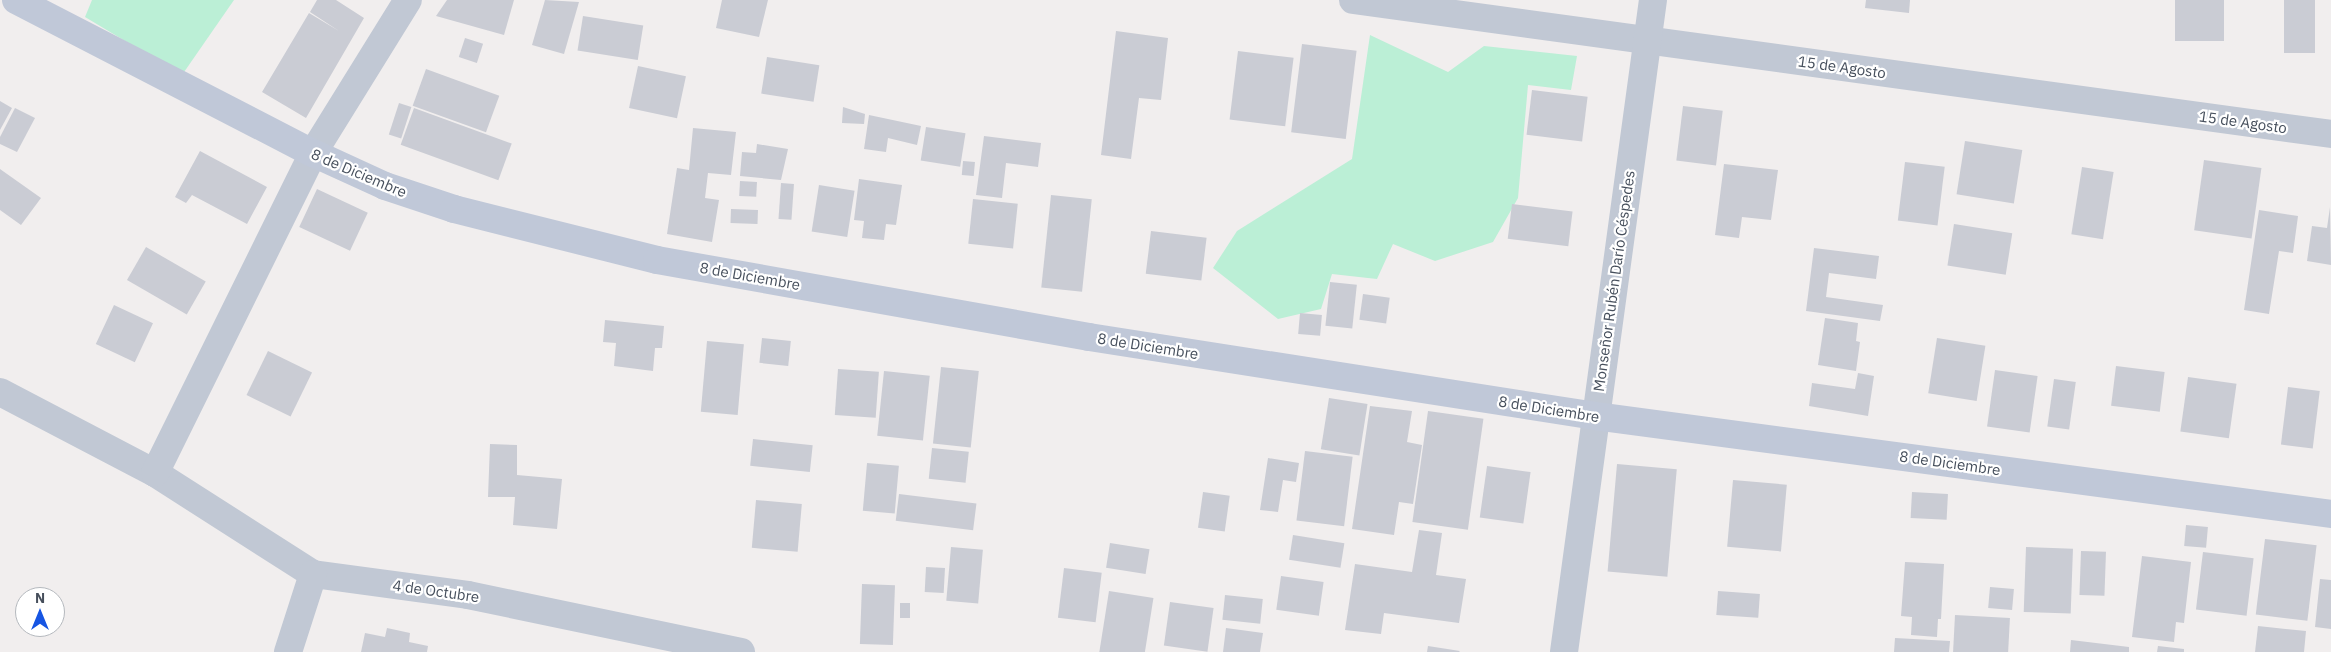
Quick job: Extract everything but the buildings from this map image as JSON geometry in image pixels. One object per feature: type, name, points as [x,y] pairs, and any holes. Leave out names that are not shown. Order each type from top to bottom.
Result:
[{"type":"street","name":"8 de Diciembre","points":[[16,0],[312,154],[385,186],[454,209],[657,260],[1089,337],[1595,416],[2331,514]]},
{"type":"street","points":[[155,472],[312,154],[408,0]]},
{"type":"street","name":"15 de Agosto","points":[[1353,0],[2331,134]]},
{"type":"street","name":"Monseñor Rubén Darío Céspedes","points":[[1564,652],[1653,0]]},
{"type":"street","name":"4 de Octubre","points":[[0,392],[155,472],[313,574],[468,594],[741,652]]},
{"type":"street","points":[[288,652],[313,574]]},
{"type":"green space","points":[[92,0],[234,0],[182,75],[85,17]]},
{"type":"green space","points":[[1370,35],[1448,72],[1484,46],[1577,56],[1571,90],[1528,85],[1518,198],[1493,242],[1435,261],[1393,244],[1377,279],[1332,274],[1321,309],[1278,319],[1213,268],[1237,231],[1352,159]]}]
